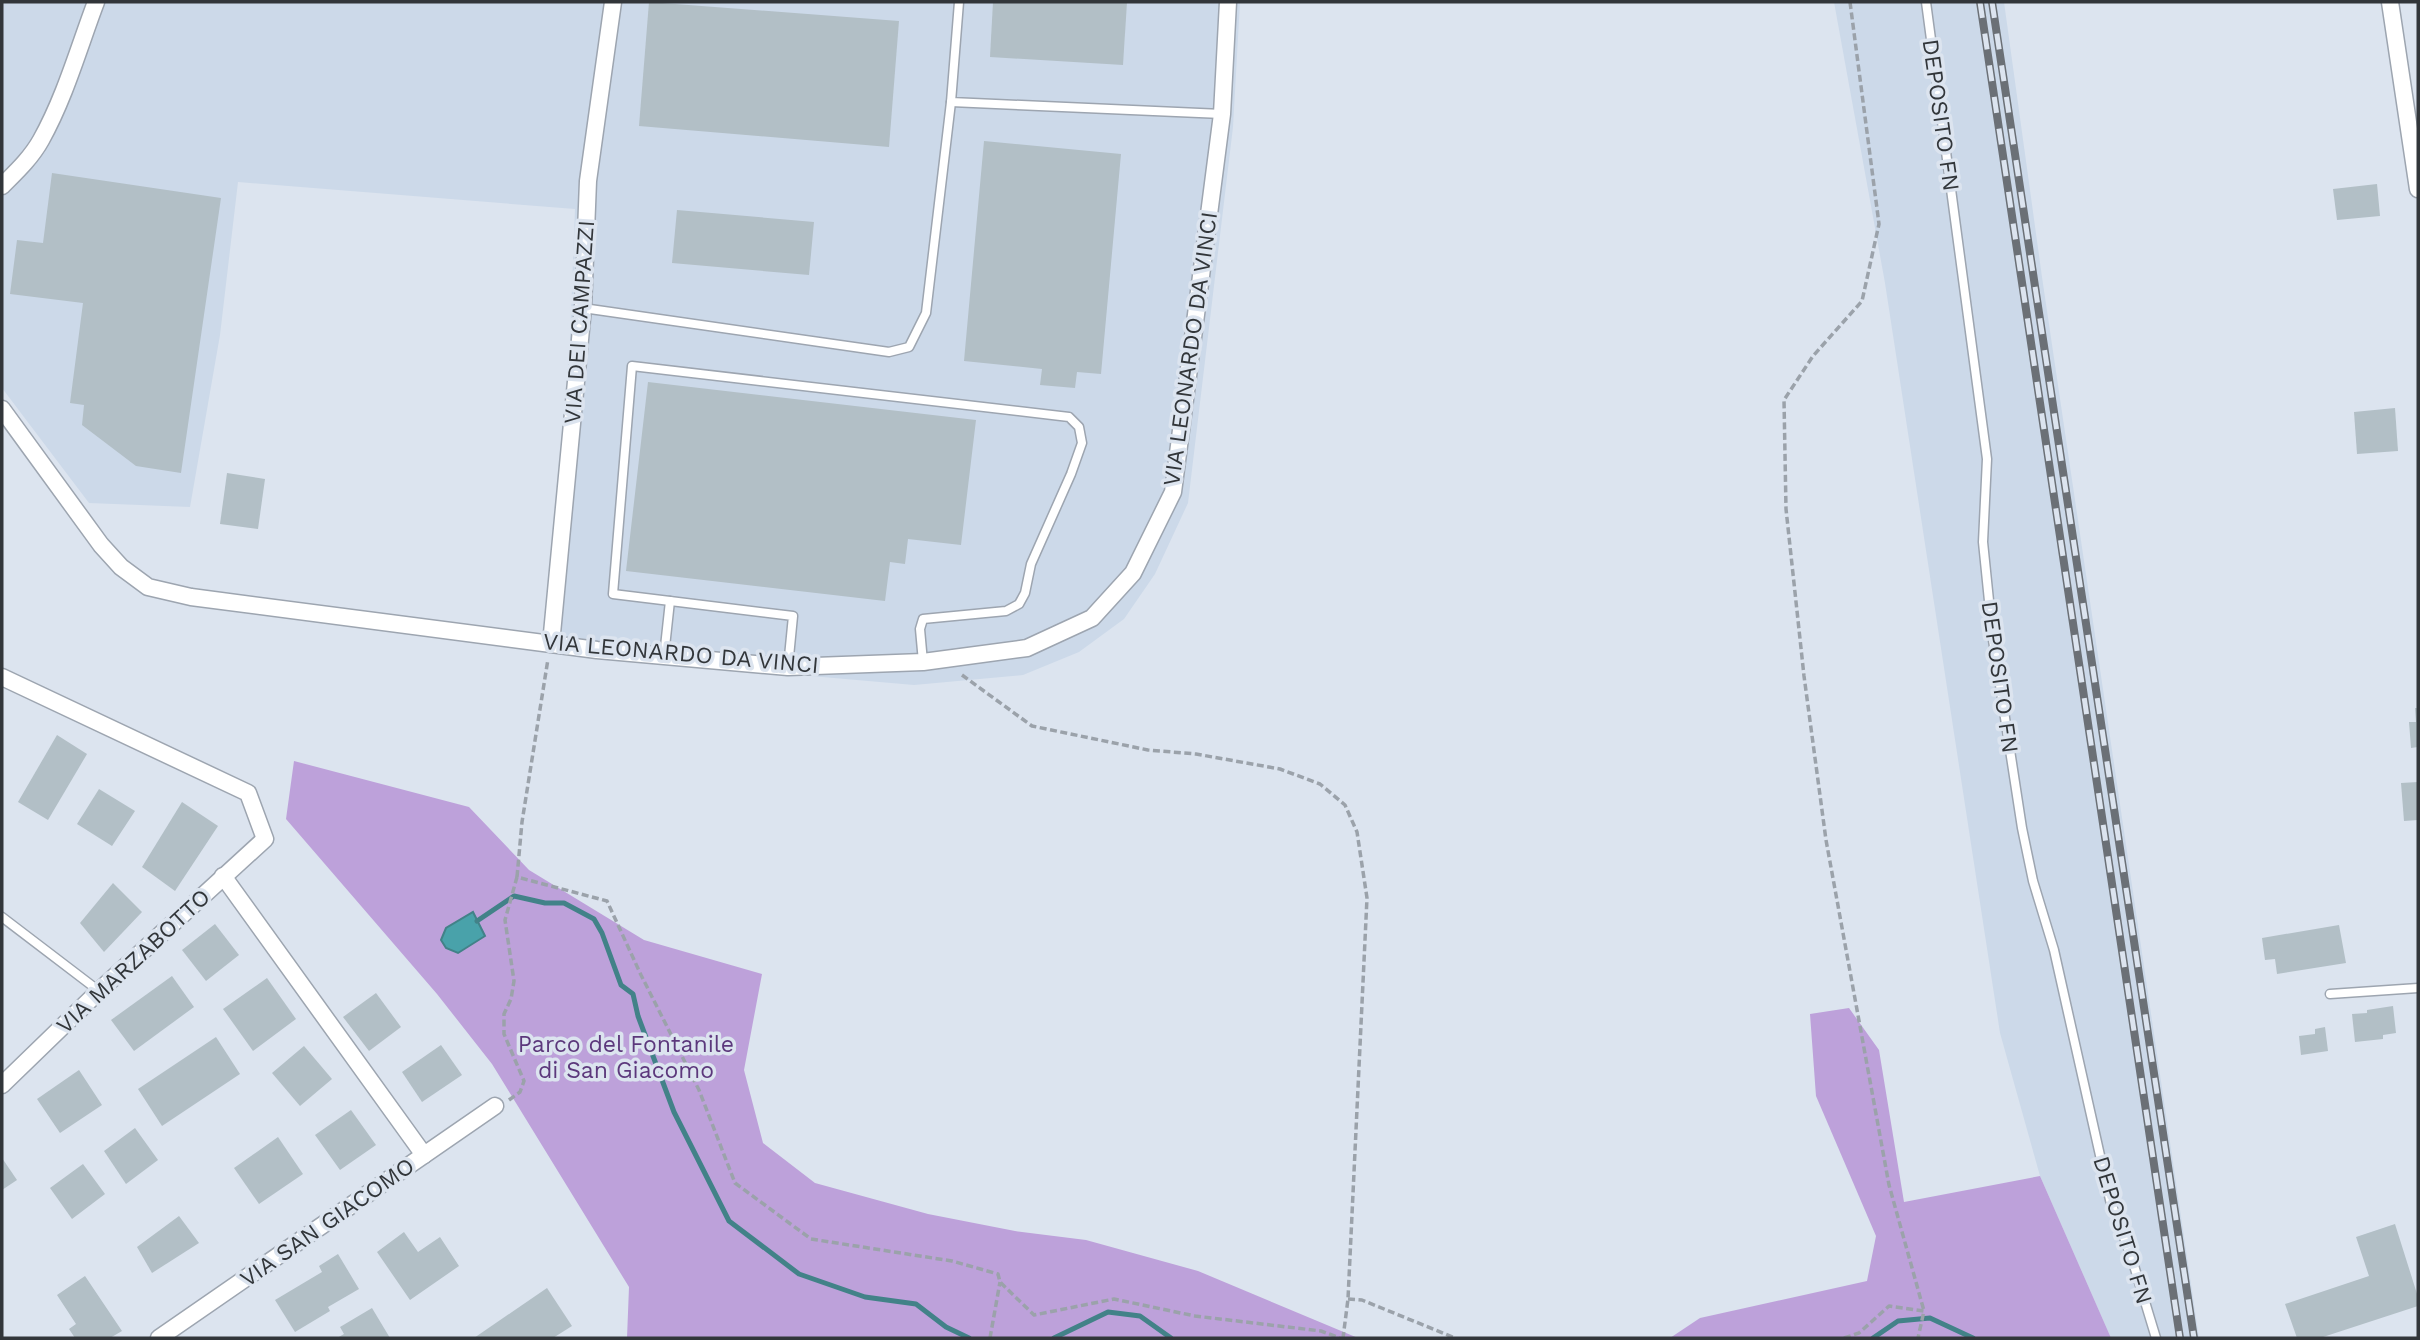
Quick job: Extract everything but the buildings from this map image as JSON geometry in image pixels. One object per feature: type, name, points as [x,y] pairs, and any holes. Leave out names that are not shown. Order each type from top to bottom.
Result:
[{"type":"street","points":[[2,186],[22,166],[40,141],[56,110],[96,2]]},
{"type":"street","name":"VIA DEI CAMPAZZI","points":[[551,644],[583,308],[588,181],[613,2]]},
{"type":"street","name":"VIA LEONARDO DA VINCI","points":[[2,409],[101,545],[121,567],[148,587],[191,597],[551,644],[788,667],[923,662],[1027,648],[1092,618],[1133,573],[1173,492],[1222,114],[1228,2]]},
{"type":"street","points":[[2389,2],[2418,189]]},
{"type":"street","name":"VIA MARZABOTTO","points":[[2,677],[248,793],[265,839],[5,1077]]},
{"type":"street","points":[[223,876],[424,1155]]},
{"type":"street","name":"VIA SAN GIACOMO","points":[[162,1337],[495,1105]]},
{"type":"lane","points":[[583,308],[889,352],[909,347],[926,313],[951,103],[959,2]]},
{"type":"lane","name":"DEPOSITO FN","points":[[1926,2],[1987,459],[1983,542],[1993,640],[2022,828],[2033,881],[2054,950],[2110,1200],[2132,1259],[2156,1338]]},
{"type":"lane","points":[[951,103],[1222,114]]},
{"type":"lane","points":[[788,667],[793,616],[613,594],[632,366],[1069,417],[1079,428],[1082,443],[1031,564],[1025,593],[1019,604],[1006,611],[923,619],[920,629],[923,662]]},
{"type":"lane","points":[[664,656],[670,601]]},
{"type":"lane","points":[[2,917],[99,991]]},
{"type":"lane","points":[[2330,994],[2418,988]]},
{"type":"path","points":[[1850,2],[1880,224],[1862,301],[1813,356],[1784,400],[1786,509],[1804,676],[1826,840],[1889,1185],[1924,1313],[1918,1338]]},
{"type":"path","points":[[495,1105],[508,1101],[520,1092],[524,1080],[504,1034],[504,1014],[511,999],[514,981],[505,919],[517,877],[522,822],[551,644]]},
{"type":"path","points":[[943,660],[986,695],[1032,726],[1147,750],[1196,754],[1280,769],[1320,785],[1345,805],[1357,832],[1367,898],[1348,1299],[1341,1338],[1321,1331],[1195,1316],[1114,1299],[1034,1315],[1000,1282]]},
{"type":"path","points":[[517,877],[607,901],[699,1090],[736,1184],[811,1238],[952,1261],[998,1274],[1000,1282],[990,1338]]},
{"type":"path","points":[[1348,1299],[1362,1300],[1455,1338]]},
{"type":"path","points":[[1844,1338],[1859,1333],[1889,1306],[1924,1313]]},
{"type":"shaded area","points":[[2,2],[1240,2],[1233,127],[1188,503],[1155,574],[1124,619],[1079,652],[1023,675],[914,685],[558,654],[575,209],[238,182],[220,335],[190,507],[89,503],[2,388]]},
{"type":"shaded area","points":[[1834,2],[2004,2],[2042,277],[2199,1338],[2111,1338],[2040,1176],[2000,1033],[1885,283]]},
{"type":"green space","name":"Parco del Fontanile di San Giacomo","points":[[294,761],[469,807],[529,870],[644,940],[762,974],[744,1070],[763,1143],[815,1183],[928,1214],[1015,1231],[1086,1240],[1198,1271],[1358,1338],[627,1338],[629,1287],[492,1064],[437,994],[286,819]]},
{"type":"green space","points":[[1849,1008],[1879,1050],[1904,1202],[2040,1176],[2111,1338],[1670,1338],[1700,1318],[1867,1281],[1876,1236],[1816,1096],[1810,1014]]},
{"type":"water","points":[[473,912],[485,936],[458,953],[446,948],[441,940],[446,928]]},
{"type":"waterway","points":[[477,921],[514,896],[545,903],[564,903],[594,919],[602,933],[621,985],[633,994],[638,1016],[674,1112],[729,1221],[799,1274],[865,1297],[916,1304],[946,1327],[969,1338]]},
{"type":"waterway","points":[[1054,1338],[1108,1312],[1140,1316],[1171,1338]]},
{"type":"waterway","points":[[1873,1338],[1898,1321],[1930,1318],[1973,1338]]},
{"type":"railway","points":[[1980,2],[2180,1338]]},
{"type":"railway","points":[[1992,2],[2194,1338]]}]
